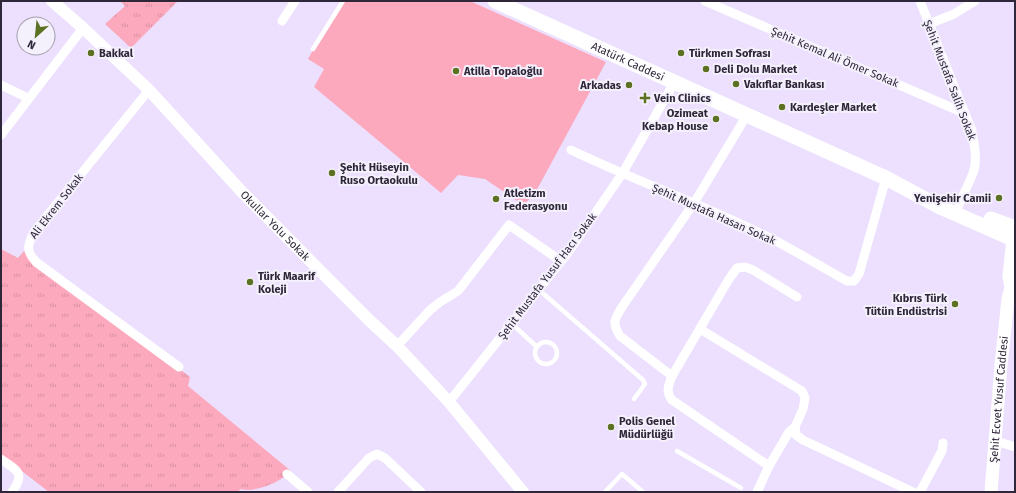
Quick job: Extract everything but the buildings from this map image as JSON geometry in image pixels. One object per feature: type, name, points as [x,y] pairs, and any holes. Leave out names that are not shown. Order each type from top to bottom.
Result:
[{"type":"main road","name":"Atatürk Caddesi","points":[[495,1],[889,180],[940,207],[993,225]]},
{"type":"main road","name":"Atatürk Caddesi","points":[[889,180],[959,205],[1014,236]]},
{"type":"main road","points":[[1010,260],[1007,248],[993,225],[1015,215]]},
{"type":"main road","name":"Şehit Ecvet Yusuf Caddesi","points":[[991,492],[1001,365],[1008,300],[1013,284],[1009,276],[1014,236]]},
{"type":"street","name":"Okullar Yolu Sokak","points":[[52,1],[149,90],[246,196],[368,319],[397,346],[449,402],[523,492]]},
{"type":"street","points":[[282,21],[295,1]]},
{"type":"street","name":"Şehit Kemal Ali Ömer Sokak","points":[[705,1],[964,113]]},
{"type":"street","name":"Şehit Mustafa Salih Sokak","points":[[920,1],[972,132],[975,146],[974,172],[959,205]]},
{"type":"street","points":[[929,24],[954,14],[975,1]]},
{"type":"street","points":[[1,135],[83,28]]},
{"type":"street","name":"Şehit Mustafa Yusuf Hacı Sokak","points":[[449,402],[561,261],[622,174],[674,83]]},
{"type":"street","points":[[1,85],[28,98]]},
{"type":"street","name":"Ali Ekrem Sokak","points":[[149,90],[34,232],[28,245],[29,252],[36,262],[179,367]]},
{"type":"street","points":[[672,376],[620,336],[614,324],[615,319],[694,203],[747,115]]},
{"type":"street","name":"Şehit Mustafa Hasan Sokak","points":[[570,150],[622,174],[694,203],[776,241],[847,281],[854,281],[860,274],[889,180]]},
{"type":"street","points":[[397,346],[433,308],[458,291],[509,225],[561,261]]},
{"type":"street","points":[[769,466],[672,400],[667,391],[672,376],[737,268],[745,267],[753,270],[797,297]]},
{"type":"street","points":[[700,329],[802,391],[805,398],[805,402],[795,427],[789,432],[769,466],[757,492]]},
{"type":"street","points":[[795,427],[796,434],[803,440],[913,492]]},
{"type":"street","points":[[996,441],[1015,447]]},
{"type":"street","points":[[920,492],[942,451],[943,443]]},
{"type":"street","points":[[338,492],[369,458],[377,454],[385,458],[421,492]]},
{"type":"street","points":[[1,459],[18,471],[18,484],[12,492]]},
{"type":"street","points":[[287,474],[308,492]]},
{"type":"lane","points":[[313,50],[343,1]]},
{"type":"lane","points":[[538,290],[643,380],[645,384],[634,399]]},
{"type":"lane","points":[[511,323],[537,347]]},
{"type":"lane","points":[[542,343],[552,344],[557,353],[555,360],[549,364],[542,363],[536,358],[535,354],[537,347],[542,343]]},
{"type":"lane","points":[[677,451],[741,488]]},
{"type":"lane","points":[[605,492],[622,474],[643,492]]},
{"type":"green space","points":[[120,1],[178,1],[131,48],[105,24],[125,6]]},
{"type":"green space","points":[[341,1],[470,1],[606,62],[534,195],[523,205],[485,179],[458,175],[441,193],[314,87],[324,69],[308,59]]},
{"type":"green space","points":[[1,249],[18,258],[24,251],[190,377],[188,386],[291,471],[281,479],[268,486],[247,490],[241,489],[237,492],[49,492],[1,455]]},
{"type":"place","name":"Bakkal","points":[[91,53]]},
{"type":"place","name":"Türkmen Sofrası","points":[[681,53]]},
{"type":"place","name":"Deli Dolu Market","points":[[706,69]]},
{"type":"place","name":"Atilla Topaloğlu","points":[[456,71]]},
{"type":"place","name":"Vakıflar Bankası","points":[[736,84]]},
{"type":"place","name":"Arkadas","points":[[629,85]]},
{"type":"place","name":"Vein Clinics","points":[[645,98]]},
{"type":"place","name":"Kardeşler Market","points":[[782,107]]},
{"type":"place","name":"Ozimeat Kebap House","points":[[716,119]]},
{"type":"place","name":"Şehit Hüseyin Ruso Ortaokulu","points":[[332,173]]},
{"type":"place","name":"Yenişehir Camii","points":[[999,198]]},
{"type":"place","name":"Atletizm Federasyonu","points":[[496,199]]},
{"type":"place","name":"Türk Maarif Koleji","points":[[250,282]]},
{"type":"place","name":"Kıbrıs Türk Tütün Endüstrisi","points":[[955,304]]},
{"type":"place","name":"Polis Genel Müdürlüğü","points":[[611,427]]}]
